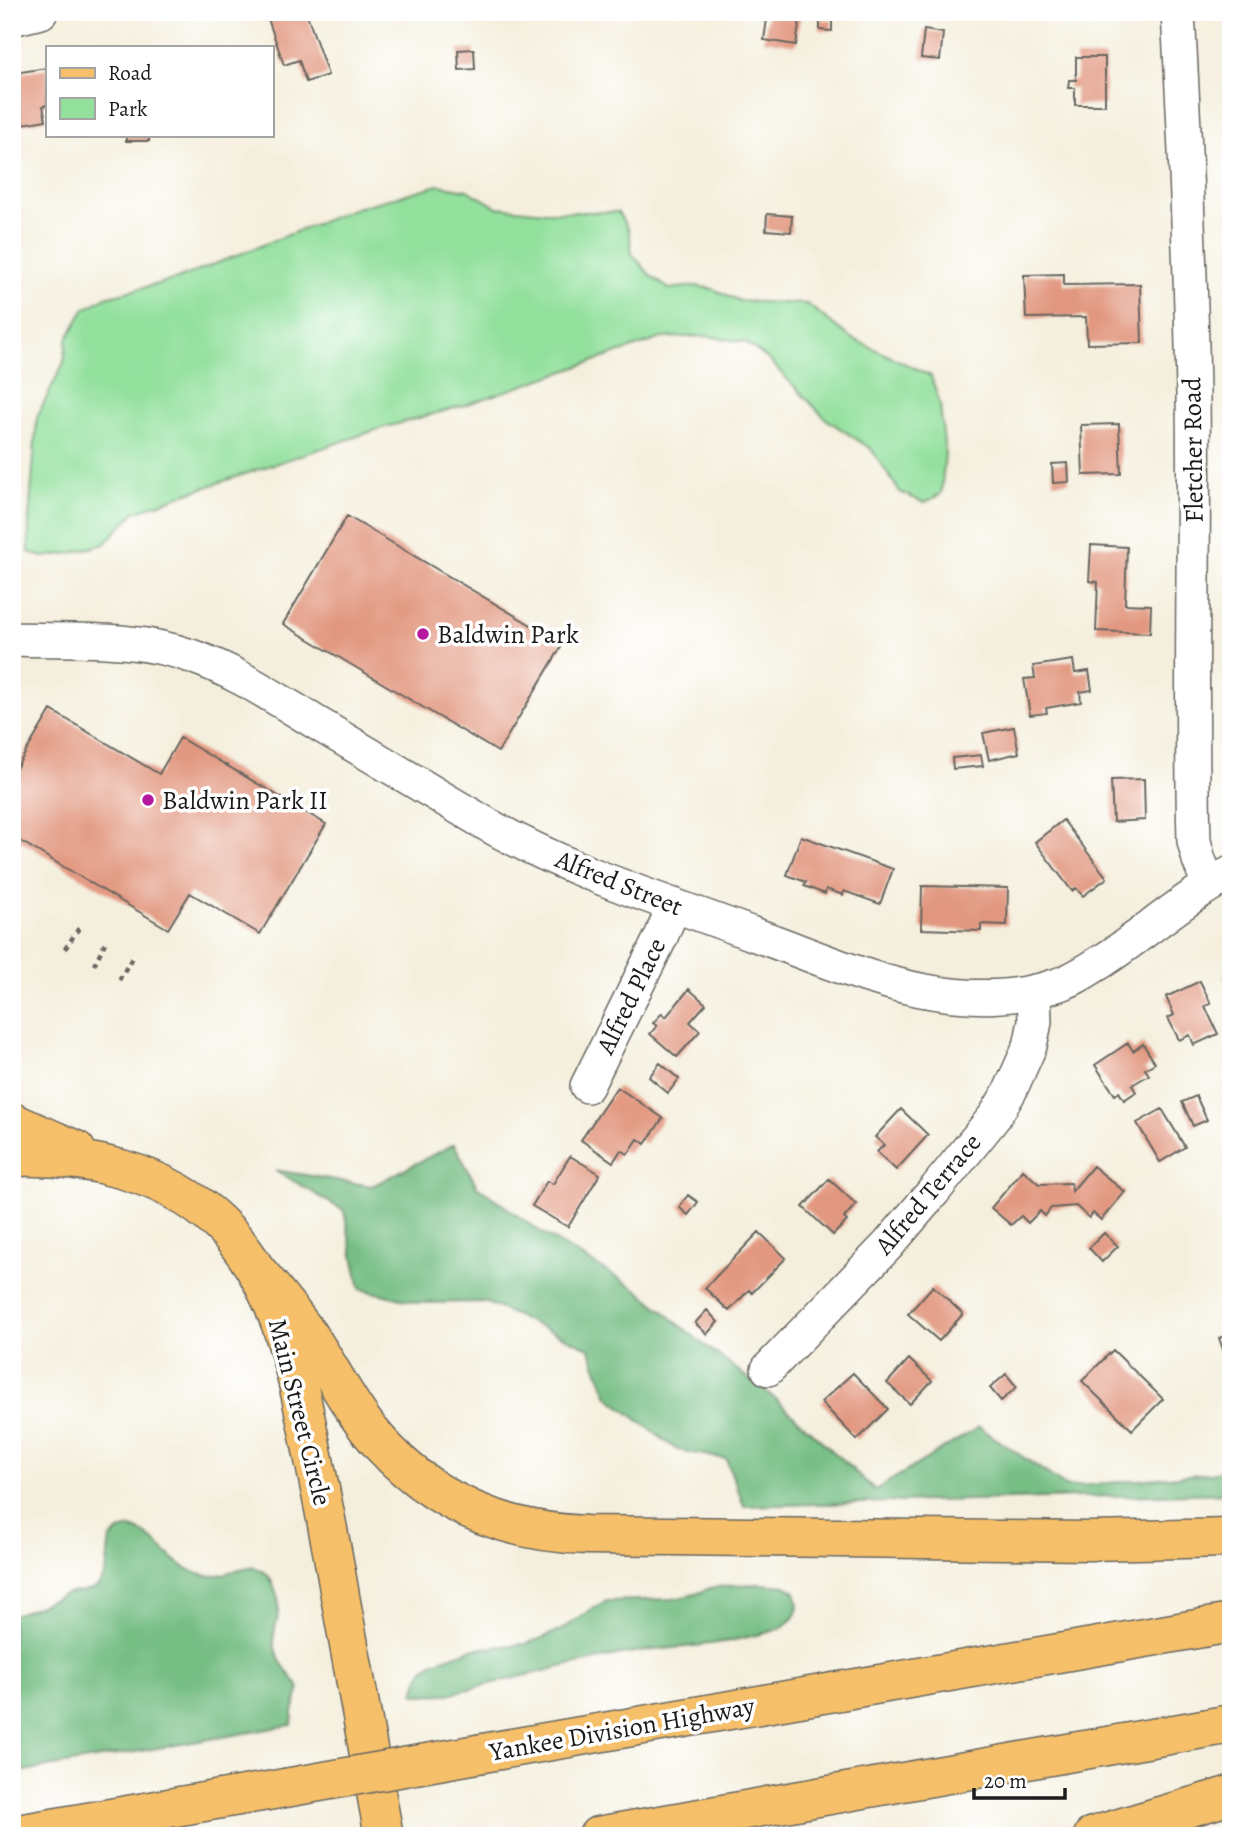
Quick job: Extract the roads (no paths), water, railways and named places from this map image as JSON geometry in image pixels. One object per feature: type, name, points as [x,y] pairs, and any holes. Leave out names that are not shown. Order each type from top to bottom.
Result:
[{"type":"main road","points":[[12,1122],[123,1169]]},
{"type":"main road","name":"Main Street Circle","points":[[12,1157],[46,1156],[83,1161],[123,1169],[157,1182],[201,1207],[238,1244],[256,1270],[279,1320],[297,1377],[329,1531],[384,1836]]},
{"type":"main road","points":[[256,1270],[296,1318],[353,1407],[384,1447],[406,1468],[463,1507],[514,1526],[560,1534],[616,1536],[1090,1541],[1231,1538]]},
{"type":"main road","name":"Yankee Division Highway","points":[[12,1835],[1231,1623]]},
{"type":"main road","points":[[598,1836],[1231,1724]]},
{"type":"main road","points":[[1093,1836],[1231,1795]]},
{"type":"street","points":[[12,19],[41,12]]},
{"type":"street","name":"Fletcher Road","points":[[1178,12],[1193,392],[1194,591],[1191,722],[1194,841],[1197,855],[1220,879]]},
{"type":"street","name":"Alfred Street","points":[[12,639],[131,643],[173,650],[212,664],[262,690],[522,844],[674,905],[865,975],[914,989],[948,995],[986,997],[1005,996],[1057,985],[1118,951],[1220,879]]},
{"type":"street","name":"Alfred Place","points":[[587,1086],[661,937],[674,905]]},
{"type":"street","name":"Alfred Terrace","points":[[768,1368],[888,1245],[995,1116],[1015,1083],[1030,1046],[1035,1022],[1034,991]]},
{"type":"place","name":"Baldwin Park","points":[[423,634]]},
{"type":"place","name":"Baldwin Park II","points":[[148,800]]}]
